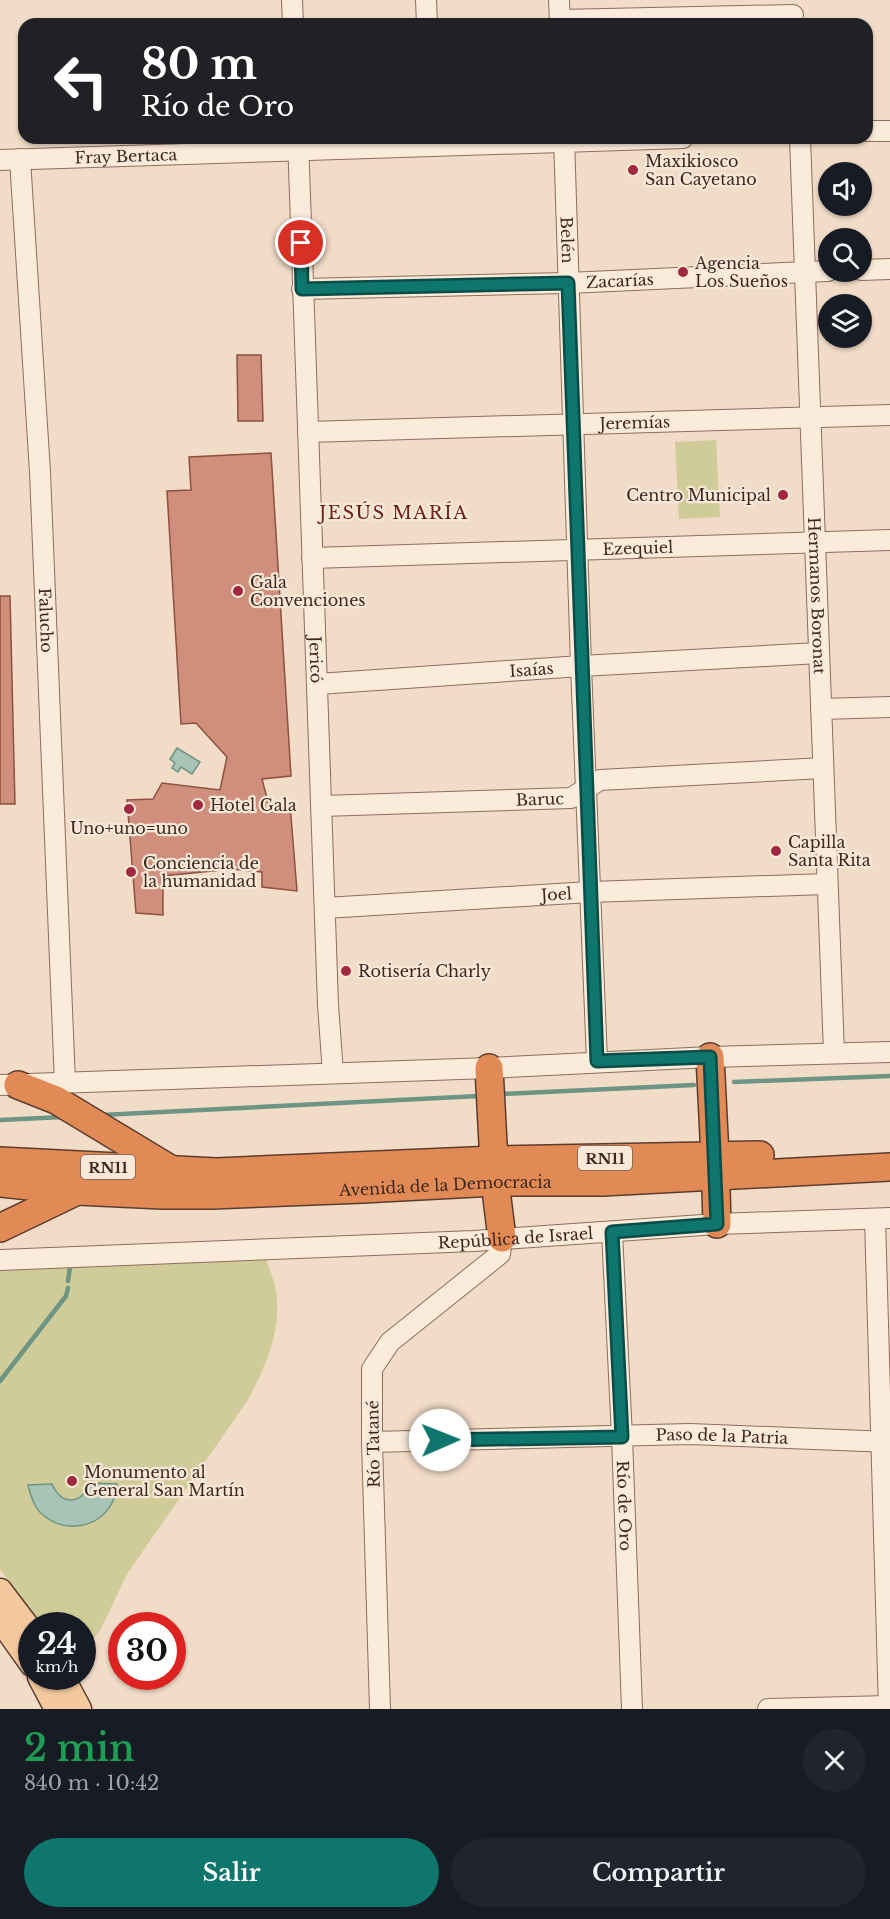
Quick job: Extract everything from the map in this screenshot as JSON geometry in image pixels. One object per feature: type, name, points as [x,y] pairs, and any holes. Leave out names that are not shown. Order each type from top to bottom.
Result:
[{"type":"highway","points":[[710,1057],[717,1224]]},
{"type":"highway","points":[[489,1068],[495,1171],[502,1238]]},
{"type":"highway","points":[[9,1085],[56,1100],[173,1171]]},
{"type":"highway","name":"Avenida de la Democracia","points":[[0,1161],[216,1172],[495,1171],[603,1182],[716,1166],[890,1149]]},
{"type":"highway","name":"Avenida de la Democracia","points":[[716,1166],[890,1167]]},
{"type":"highway","name":"Avenida de la Democracia","points":[[0,1183],[77,1191],[212,1195],[363,1190],[495,1171]]},
{"type":"highway","points":[[0,1228],[77,1191]]},
{"type":"main road","points":[[0,1591],[18,1615]]},
{"type":"main road","points":[[0,1619],[18,1644]]},
{"type":"main road","points":[[47,1690],[57,1709]]},
{"type":"main road","points":[[69,1690],[79,1709]]},
{"type":"street","points":[[292,0],[293,18]]},
{"type":"street","points":[[426,0],[427,18]]},
{"type":"street","points":[[560,14],[793,13]]},
{"type":"street","points":[[873,131],[890,130]]},
{"type":"street","name":"Fray Bertaca","points":[[0,160],[343,144]]},
{"type":"street","name":"Belén","points":[[564,144],[581,666],[597,1061]]},
{"type":"street","name":"Hermanos Boronat","points":[[800,144],[834,1053]]},
{"type":"street","name":"Jericó","points":[[298,145],[328,1005],[333,1073]]},
{"type":"street","name":"Falucho","points":[[20,159],[40,472],[65,1083]]},
{"type":"street","points":[[872,270],[890,269]]},
{"type":"street","name":"Zacarías","points":[[302,289],[568,283],[818,272]]},
{"type":"street","name":"Jeremías","points":[[308,432],[890,415]]},
{"type":"street","name":"Ezequiel","points":[[312,558],[890,540]]},
{"type":"street","name":"Isaías","points":[[318,684],[819,652]]},
{"type":"street","points":[[821,710],[890,707]]},
{"type":"street","name":"Baruc","points":[[322,806],[571,798],[600,780],[823,768]]},
{"type":"street","name":"Joel","points":[[325,908],[590,892],[826,884]]},
{"type":"street","points":[[9,1085],[489,1068],[597,1061],[890,1052]]},
{"type":"street","points":[[768,1709],[889,1708],[883,1218]]},
{"type":"street","name":"República de Israel","points":[[0,1260],[428,1243],[717,1224],[883,1218]]},
{"type":"street","name":"Río de Oro","points":[[612,1232],[632,1709]]},
{"type":"street","name":"Río Tatané","points":[[380,1709],[372,1369],[390,1342],[500,1254],[502,1238]]},
{"type":"street","name":"Paso de la Patria","points":[[372,1442],[690,1434],[886,1442]]},
{"type":"shaded area","points":[[716,440],[720,517],[679,519],[675,442]]},
{"type":"shaded area","points":[[177,748],[200,762],[192,774],[181,767],[178,772],[172,768],[175,763],[170,759]]},
{"type":"shaded area","points":[[266,1259],[275,1286],[277,1316],[272,1345],[248,1400],[127,1574],[96,1636],[96,1612],[29,1612],[0,1569],[0,1269]]},
{"type":"shaded area","points":[[90,1483],[117,1484],[113,1501],[106,1512],[90,1523],[80,1526],[51,1521],[37,1509],[28,1485],[52,1484],[61,1496],[71,1500],[82,1496]]},
{"type":"building","points":[[237,355],[261,355],[263,421],[238,421]]},
{"type":"building","points":[[271,453],[291,776],[262,779],[269,806],[290,804],[297,891],[262,887],[262,872],[232,869],[163,876],[163,915],[136,913],[127,800],[153,799],[162,783],[220,790],[227,757],[196,723],[181,724],[167,491],[191,490],[189,457]]},
{"type":"building","points":[[0,596],[10,596],[15,804],[0,804]]},
{"type":"waterway","points":[[734,1082],[890,1076]]},
{"type":"waterway","points":[[501,1094],[694,1085]]},
{"type":"waterway","points":[[102,1115],[479,1096]]},
{"type":"waterway","points":[[0,1120],[63,1117]]},
{"type":"waterway","points":[[68,1281],[70,1267]]},
{"type":"waterway","points":[[0,1381],[66,1296],[68,1288]]},
{"type":"place","name":"Maxikiosco San Cayetano","points":[[633,170]]},
{"type":"place","name":"Agencia Los Sueños","points":[[683,272]]},
{"type":"place","name":"Centro Municipal","points":[[783,495]]},
{"type":"place","name":"Gala Convenciones","points":[[238,591]]},
{"type":"place","name":"Hotel Gala","points":[[198,805]]},
{"type":"place","name":"Uno+uno=uno","points":[[129,809]]},
{"type":"place","name":"Capilla Santa Rita","points":[[776,851]]},
{"type":"place","name":"Conciencia de la humanidad","points":[[131,872]]},
{"type":"place","name":"Rotisería Charly","points":[[346,971]]},
{"type":"place","name":"Monumento al General San Martín","points":[[72,1481]]},
{"type":"district","name":"JESÚS MARÍA","points":[[394,513]]},
{"type":"route","points":[[301,243],[302,289],[568,283],[597,1061],[710,1057],[717,1224],[612,1232],[622,1437],[440,1440]]}]
